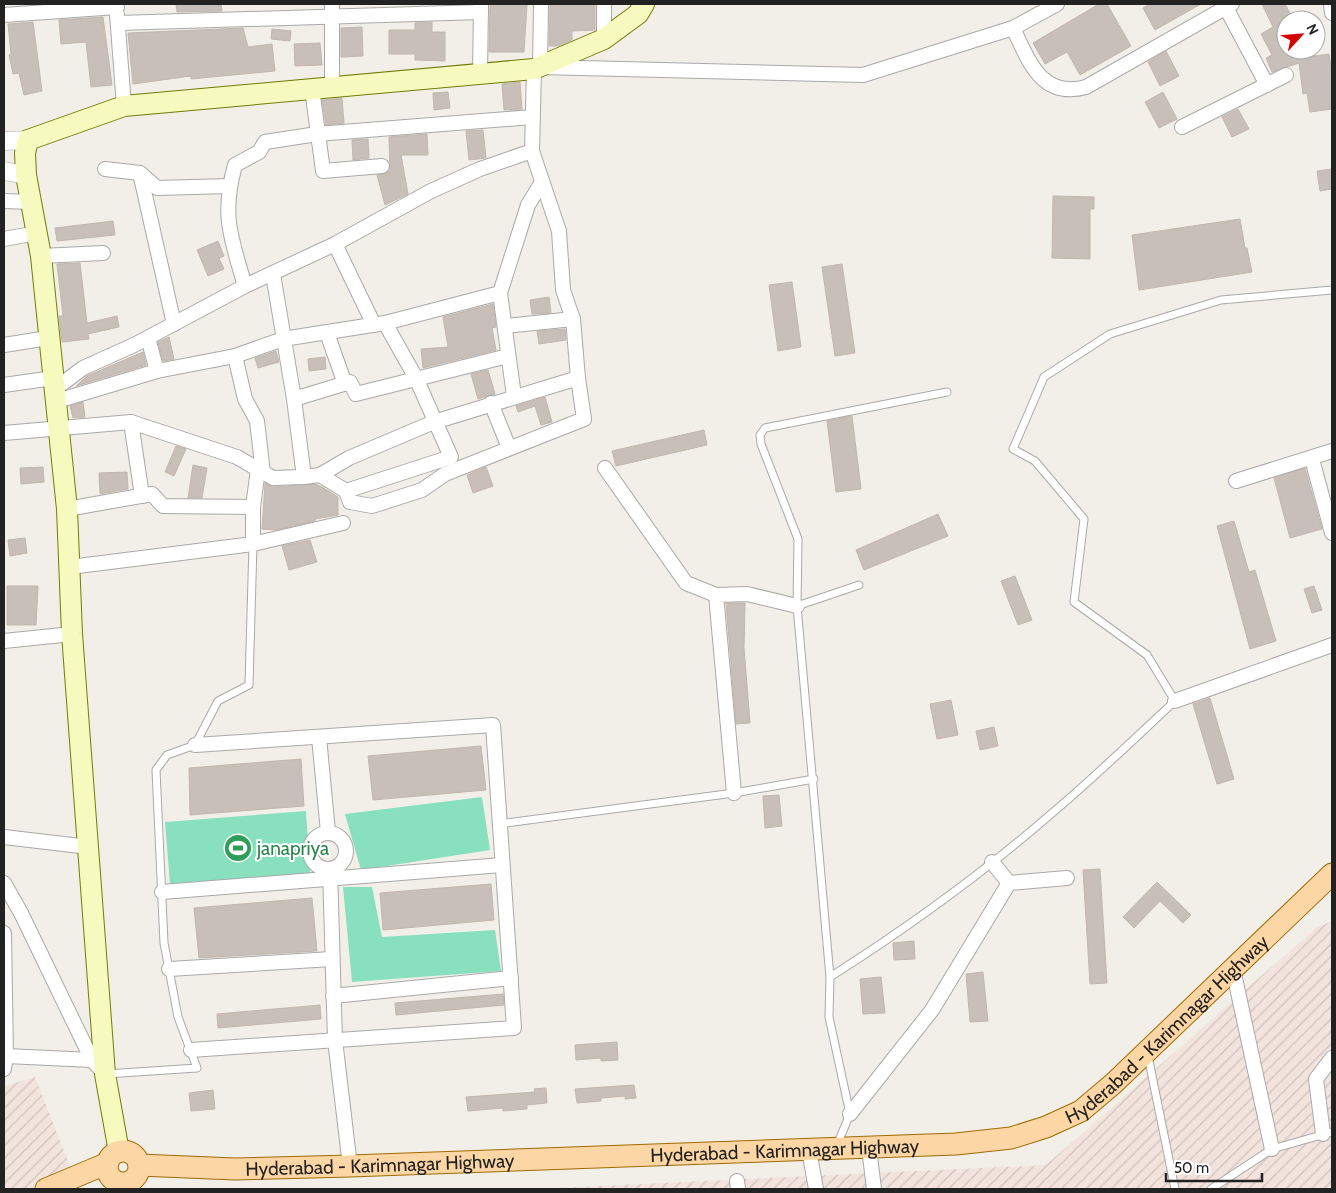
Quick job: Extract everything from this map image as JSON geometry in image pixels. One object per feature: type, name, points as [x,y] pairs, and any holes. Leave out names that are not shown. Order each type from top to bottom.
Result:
[{"type":"main road","points":[[117,1172],[98,1067],[89,847],[72,634],[68,509],[60,427],[48,338],[41,256],[26,175],[24,153],[28,140],[124,106],[480,75],[537,68],[604,39],[638,14],[644,4]]},
{"type":"main road","name":"Hyderabad - Karimnagar Highway","points":[[117,1172],[129,1152],[134,1156],[139,1165],[235,1169],[835,1150],[956,1144],[1011,1138],[1046,1127],[1081,1111],[1147,1051],[1332,874]]},
{"type":"main road","points":[[46,1189],[117,1172]]},
{"type":"main road","points":[[73,1189],[117,1172]]},
{"type":"street","points":[[320,475],[346,491],[350,502],[372,506],[422,490],[445,474],[584,419],[578,378],[574,319],[563,290],[559,231],[532,151],[532,117],[541,4]]},
{"type":"street","points":[[604,4],[604,39]]},
{"type":"street","points":[[537,68],[863,75],[1013,28],[1057,4]]},
{"type":"street","points":[[1331,4],[1332,13]]},
{"type":"street","points":[[1013,28],[1028,60],[1039,77],[1056,87],[1075,90],[1086,87],[1227,5],[1267,85]]},
{"type":"street","points":[[4,15],[116,6],[124,106]]},
{"type":"street","points":[[118,22],[332,10],[481,8],[480,75]]},
{"type":"street","points":[[332,10],[317,134],[323,171],[382,166]]},
{"type":"street","points":[[1182,127],[1286,75]]},
{"type":"street","points":[[245,286],[228,228],[229,186],[235,165],[259,152],[265,142],[317,134],[532,117]]},
{"type":"street","points":[[4,142],[28,140]]},
{"type":"street","points":[[55,389],[83,368],[148,338],[245,286],[336,244],[431,191],[480,169],[532,151]]},
{"type":"street","points":[[105,169],[140,173],[156,188],[229,186]]},
{"type":"street","points":[[4,171],[26,175]]},
{"type":"street","points":[[140,173],[174,324]]},
{"type":"street","points":[[514,396],[500,294],[528,205],[542,182]]},
{"type":"street","points":[[4,201],[31,202]]},
{"type":"street","points":[[4,239],[37,233]]},
{"type":"street","points":[[336,244],[379,324],[416,378],[451,457],[346,491]]},
{"type":"street","points":[[41,256],[103,253]]},
{"type":"street","points":[[273,274],[294,399],[304,477]]},
{"type":"street","points":[[4,385],[55,389],[157,371],[235,356],[283,339],[379,324],[500,294]]},
{"type":"street","points":[[505,326],[574,319]]},
{"type":"street","points":[[327,333],[345,384]]},
{"type":"street","points":[[4,345],[48,338]]},
{"type":"street","points":[[148,338],[157,371]]},
{"type":"street","points":[[235,356],[245,399],[257,421],[261,471],[253,507],[252,544]]},
{"type":"street","points":[[294,399],[350,382],[356,394],[508,356]]},
{"type":"street","points":[[4,433],[131,422],[237,457],[273,478],[304,477],[320,475],[349,458],[434,422],[491,403],[578,378]]},
{"type":"street","points":[[491,403],[509,448]]},
{"type":"street","points":[[131,422],[142,496]]},
{"type":"street","points":[[1236,481],[1332,451]]},
{"type":"street","points":[[1312,458],[1332,533]]},
{"type":"street","points":[[605,468],[686,583],[716,595],[747,594],[797,606]]},
{"type":"street","points":[[68,509],[152,494],[163,506],[253,507]]},
{"type":"street","points":[[70,567],[252,544],[343,523]]},
{"type":"street","points":[[716,595],[734,793]]},
{"type":"street","points":[[4,638],[72,634]]},
{"type":"street","points":[[1175,701],[1332,645]]},
{"type":"street","points":[[191,1050],[514,1028],[493,725],[195,745]]},
{"type":"street","points":[[319,737],[328,832]]},
{"type":"street","points":[[330,874],[315,865],[309,851],[315,838],[328,832],[341,838],[346,850],[342,863],[330,874],[335,1040],[350,1166]]},
{"type":"street","points":[[4,837],[89,847]]},
{"type":"street","points":[[992,862],[1009,883]]},
{"type":"street","points":[[162,892],[330,874],[502,866]]},
{"type":"street","points":[[1009,883],[1067,878]]},
{"type":"street","points":[[4,883],[98,1067],[5,1063],[4,933]]},
{"type":"street","points":[[850,1114],[932,1010],[1009,883]]},
{"type":"street","points":[[169,969],[332,959]]},
{"type":"street","points":[[1233,969],[1272,1149]]},
{"type":"street","points":[[333,996],[510,978]]},
{"type":"street","points":[[1328,1133],[1316,1079],[1332,1058]]},
{"type":"street","points":[[869,1148],[874,1189]]},
{"type":"street","points":[[809,1150],[816,1189]]},
{"type":"lane","points":[[830,977],[896,935],[1052,814],[1175,701],[1147,655],[1074,602],[1084,519],[1035,461],[1013,450],[1044,377],[1110,334],[1221,300],[1332,290]]},
{"type":"lane","points":[[835,1150],[850,1114],[830,1017],[830,977],[814,779],[797,606],[798,539],[761,444],[760,435],[765,428],[947,392]]},
{"type":"lane","points":[[98,1067],[197,1068],[178,1017],[164,943],[156,770],[167,755],[195,745],[218,701],[249,686],[252,544]]},
{"type":"lane","points":[[797,606],[859,585]]},
{"type":"lane","points":[[499,824],[734,793],[814,779]]},
{"type":"lane","points":[[1147,1051],[1175,1189]]},
{"type":"lane","points":[[1211,1189],[1272,1149],[1328,1133]]},
{"type":"shaded area","points":[[1332,921],[1332,1189],[536,1189],[1046,1165],[1316,928]]},
{"type":"shaded area","points":[[35,1077],[79,1189],[4,1189],[4,1086]]},
{"type":"green space","points":[[482,797],[490,850],[361,870],[345,814]]},
{"type":"green space","name":"janapriya","points":[[306,811],[310,873],[170,884],[165,822]]},
{"type":"green space","points":[[343,887],[372,887],[382,937],[495,930],[501,971],[352,982]]},
{"type":"building","points":[[176,4],[221,4],[222,11],[177,12]]},
{"type":"building","points":[[490,4],[527,4],[524,52],[489,52]]},
{"type":"building","points":[[550,4],[595,4],[595,30],[572,31],[572,40],[558,46],[549,46]]},
{"type":"building","points":[[1099,4],[1107,4],[1131,46],[1080,75],[1067,52],[1045,64],[1033,43]]},
{"type":"building","points":[[1150,4],[1201,4],[1155,30],[1143,8]]},
{"type":"building","points":[[1262,4],[1285,4],[1288,10],[1276,10],[1276,60],[1326,60],[1326,54],[1329,54],[1332,74],[1332,109],[1310,112],[1307,93],[1303,94],[1299,63],[1272,72],[1266,58],[1272,55],[1261,34],[1273,27]]},
{"type":"building","points":[[103,17],[112,85],[91,87],[86,42],[61,44],[59,20]]},
{"type":"building","points":[[33,22],[42,91],[24,95],[19,73],[13,74],[9,55],[11,54],[8,24]]},
{"type":"building","points":[[432,22],[432,32],[445,32],[445,61],[415,60],[415,54],[389,54],[389,30],[415,30],[415,23]]},
{"type":"building","points":[[362,27],[363,56],[341,57],[341,28]]},
{"type":"building","points":[[243,28],[248,47],[272,44],[275,71],[191,79],[191,76],[133,84],[128,33]]},
{"type":"building","points":[[272,29],[291,31],[290,41],[271,39]]},
{"type":"building","points":[[320,43],[322,65],[295,66],[294,44]]},
{"type":"building","points":[[1166,51],[1179,76],[1160,86],[1148,62]]},
{"type":"building","points":[[520,82],[522,109],[504,110],[502,84]]},
{"type":"building","points":[[448,92],[450,108],[434,110],[433,93]]},
{"type":"building","points":[[1163,92],[1177,119],[1159,128],[1145,102]]},
{"type":"building","points":[[342,98],[344,123],[326,125],[322,100]]},
{"type":"building","points":[[1238,109],[1249,129],[1232,137],[1222,117]]},
{"type":"building","points":[[483,130],[486,158],[469,160],[466,131]]},
{"type":"building","points":[[427,134],[428,155],[401,155],[408,194],[385,205],[377,175],[390,171],[389,137]]},
{"type":"building","points":[[368,139],[369,158],[353,160],[352,140]]},
{"type":"building","points":[[1332,169],[1332,189],[1320,191],[1317,171]]},
{"type":"building","points":[[1053,196],[1094,197],[1094,209],[1090,209],[1090,259],[1052,258]]},
{"type":"building","points":[[1240,219],[1245,248],[1247,248],[1252,272],[1139,290],[1132,235]]},
{"type":"building","points":[[113,221],[115,235],[57,241],[55,228]]},
{"type":"building","points":[[218,241],[224,256],[219,258],[224,269],[208,276],[197,250]]},
{"type":"building","points":[[80,263],[87,323],[117,316],[119,327],[88,334],[89,339],[62,342],[59,316],[63,316],[57,264]]},
{"type":"building","points":[[842,264],[855,353],[835,356],[822,267]]},
{"type":"building","points":[[792,282],[801,347],[778,351],[769,285]]},
{"type":"building","points":[[549,297],[551,313],[532,314],[530,300]]},
{"type":"building","points":[[493,304],[496,327],[492,328],[496,350],[423,368],[421,349],[448,347],[443,317]]},
{"type":"building","points":[[565,329],[566,340],[539,344],[537,331]]},
{"type":"building","points":[[169,337],[174,359],[163,361],[158,342]]},
{"type":"building","points":[[276,351],[279,362],[258,368],[255,358]]},
{"type":"building","points":[[143,352],[146,365],[76,386],[87,376]]},
{"type":"building","points":[[325,357],[326,369],[309,371],[308,359]]},
{"type":"building","points":[[488,370],[495,394],[478,399],[471,374]]},
{"type":"building","points":[[545,397],[552,422],[541,425],[535,406],[518,412],[516,406]]},
{"type":"building","points":[[83,402],[85,417],[73,418],[70,406]]},
{"type":"building","points":[[852,416],[861,489],[836,492],[827,421]]},
{"type":"building","points":[[704,430],[707,445],[616,466],[612,451]]},
{"type":"building","points":[[176,446],[186,449],[174,476],[165,472]]},
{"type":"building","points":[[193,465],[207,468],[202,498],[188,498]]},
{"type":"building","points":[[43,467],[44,482],[21,484],[20,468]]},
{"type":"building","points":[[486,467],[493,486],[473,493],[467,475]]},
{"type":"building","points":[[1305,468],[1322,529],[1290,538],[1274,478]]},
{"type":"building","points":[[127,472],[128,489],[100,494],[99,473]]},
{"type":"building","points":[[265,483],[273,487],[315,484],[322,487],[338,497],[338,515],[315,519],[315,521],[276,530],[262,529]]},
{"type":"building","points":[[938,514],[948,536],[864,570],[856,550]]},
{"type":"building","points":[[1234,521],[1249,572],[1255,570],[1276,641],[1250,649],[1217,526]]},
{"type":"building","points":[[25,538],[27,553],[10,556],[8,540]]},
{"type":"building","points":[[310,540],[317,562],[289,570],[282,546]]},
{"type":"building","points":[[1015,576],[1032,620],[1018,625],[1001,581]]},
{"type":"building","points":[[7,586],[38,586],[36,625],[7,625]]},
{"type":"building","points":[[1314,586],[1322,610],[1312,613],[1304,589]]},
{"type":"building","points":[[726,603],[745,603],[744,648],[750,723],[736,724]]},
{"type":"building","points":[[1210,698],[1234,779],[1217,784],[1193,704]]},
{"type":"building","points":[[951,700],[958,735],[937,739],[930,704]]},
{"type":"building","points":[[994,727],[998,746],[980,750],[976,731]]},
{"type":"building","points":[[481,746],[486,790],[373,800],[368,756]]},
{"type":"building","points":[[301,759],[304,806],[190,815],[189,768]]},
{"type":"building","points":[[779,795],[782,826],[765,828],[763,796]]},
{"type":"building","points":[[1100,869],[1107,983],[1090,984],[1083,870]]},
{"type":"building","points":[[1157,882],[1191,915],[1183,923],[1160,901],[1134,928],[1123,917]]},
{"type":"building","points":[[491,884],[494,920],[383,930],[380,893]]},
{"type":"building","points":[[312,898],[317,951],[199,958],[194,908]]},
{"type":"building","points":[[914,941],[915,959],[894,960],[893,943]]},
{"type":"building","points":[[983,972],[988,1021],[970,1022],[966,974]]},
{"type":"building","points":[[881,977],[885,1013],[863,1014],[860,979]]},
{"type":"building","points":[[503,994],[504,1005],[396,1015],[395,1003]]},
{"type":"building","points":[[320,1005],[321,1019],[218,1028],[217,1014]]},
{"type":"building","points":[[617,1042],[618,1060],[601,1061],[601,1058],[576,1060],[575,1045]]},
{"type":"building","points":[[634,1085],[636,1098],[625,1099],[625,1096],[601,1098],[601,1101],[577,1103],[575,1089]]},
{"type":"building","points":[[546,1088],[547,1103],[527,1105],[527,1109],[503,1111],[503,1108],[468,1111],[466,1097],[535,1092],[534,1089]]},
{"type":"building","points":[[213,1090],[215,1109],[191,1111],[189,1093]]},
{"type":"place","name":"janapriya","points":[[238,848]]}]
